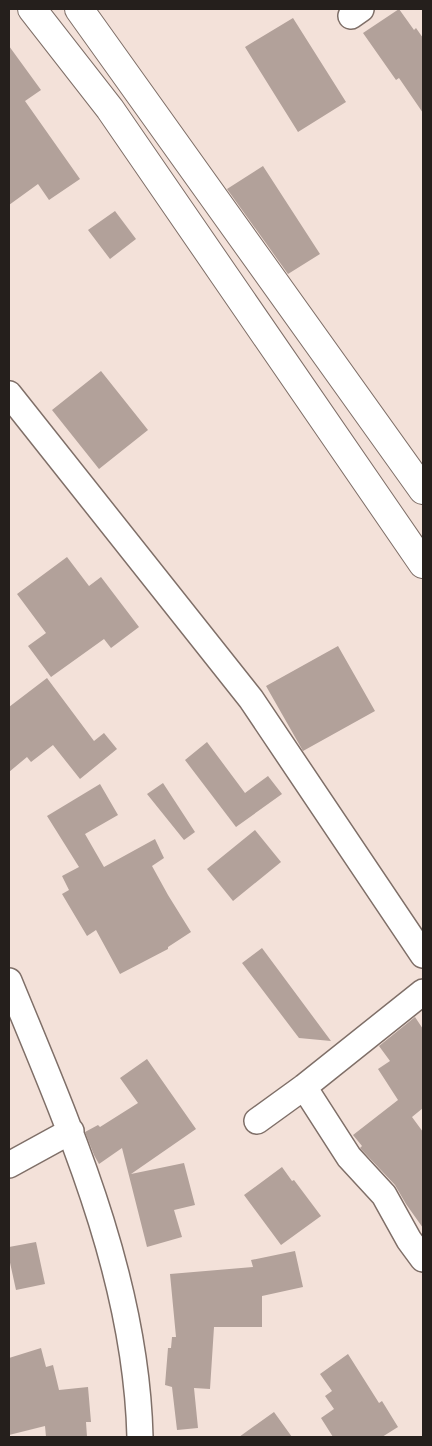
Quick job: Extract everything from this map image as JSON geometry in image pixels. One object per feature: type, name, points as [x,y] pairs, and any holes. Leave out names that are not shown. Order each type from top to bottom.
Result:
[{"type":"main road","points":[[32,9],[110,109],[423,564]]},
{"type":"main road","points":[[80,9],[423,490]]},
{"type":"main road","points":[[160,182],[189,162]]},
{"type":"street","points":[[9,394],[251,699],[423,954]]},
{"type":"street","points":[[9,981],[71,1130],[105,1233],[127,1314],[139,1397],[140,1437]]},
{"type":"street","points":[[257,1122],[423,992]]},
{"type":"street","points":[[304,1087],[349,1157],[384,1195],[409,1240],[423,1259]]},
{"type":"street","points":[[9,1165],[71,1130]]},
{"type":"building","points":[[399,9],[414,30],[416,28],[423,38],[423,113],[399,78],[396,80],[363,33]]},
{"type":"building","points":[[293,18],[346,102],[298,132],[245,47]]},
{"type":"building","points":[[9,46],[41,90],[25,101],[80,179],[49,200],[38,184],[9,205]]},
{"type":"building","points":[[263,166],[320,254],[288,274],[227,189]]},
{"type":"building","points":[[115,211],[136,239],[110,259],[88,230]]},
{"type":"building","points":[[101,371],[148,430],[99,469],[52,410]]},
{"type":"building","points":[[67,557],[89,586],[101,577],[139,627],[111,648],[104,639],[51,677],[28,646],[46,633],[17,594]]},
{"type":"building","points":[[338,646],[375,711],[303,751],[266,686]]},
{"type":"building","points":[[47,678],[94,741],[104,733],[117,749],[80,779],[53,745],[31,762],[27,757],[9,772],[9,707]]},
{"type":"building","points":[[207,742],[245,793],[268,776],[282,794],[236,827],[185,760]]},
{"type":"building","points":[[163,783],[195,832],[184,840],[147,794]]},
{"type":"building","points":[[100,784],[118,815],[85,834],[104,867],[155,839],[164,858],[152,866],[191,932],[168,947],[168,949],[120,974],[96,930],[87,936],[62,894],[69,890],[62,876],[79,867],[47,816]]},
{"type":"building","points":[[255,830],[281,862],[233,901],[207,869]]},
{"type":"building","points":[[262,948],[331,1041],[299,1038],[242,963]]},
{"type":"building","points":[[415,1017],[423,1029],[423,1108],[412,1117],[423,1132],[423,1228],[395,1185],[360,1148],[362,1146],[353,1135],[398,1100],[378,1069],[390,1061],[379,1046]]},
{"type":"building","points":[[147,1059],[196,1129],[131,1174],[184,1163],[195,1205],[174,1210],[182,1237],[147,1247],[122,1148],[99,1164],[85,1132],[98,1125],[100,1127],[138,1103],[120,1078]]},
{"type":"building","points":[[282,1167],[321,1216],[281,1245],[244,1195]]},
{"type":"building","points":[[36,1242],[45,1284],[16,1290],[9,1258],[9,1247]]},
{"type":"building","points":[[295,1251],[303,1287],[262,1296],[262,1327],[214,1327],[210,1389],[194,1388],[198,1428],[177,1430],[172,1387],[165,1385],[168,1348],[171,1348],[172,1337],[176,1337],[170,1274],[253,1267],[251,1260]]},
{"type":"building","points":[[41,1348],[46,1367],[53,1365],[59,1390],[88,1387],[91,1422],[86,1422],[87,1437],[46,1437],[45,1426],[9,1435],[9,1358]]},
{"type":"building","points":[[348,1354],[379,1403],[382,1401],[398,1427],[382,1437],[333,1437],[321,1418],[334,1409],[325,1396],[332,1391],[320,1374]]},
{"type":"building","points":[[274,1412],[292,1437],[239,1437]]}]
